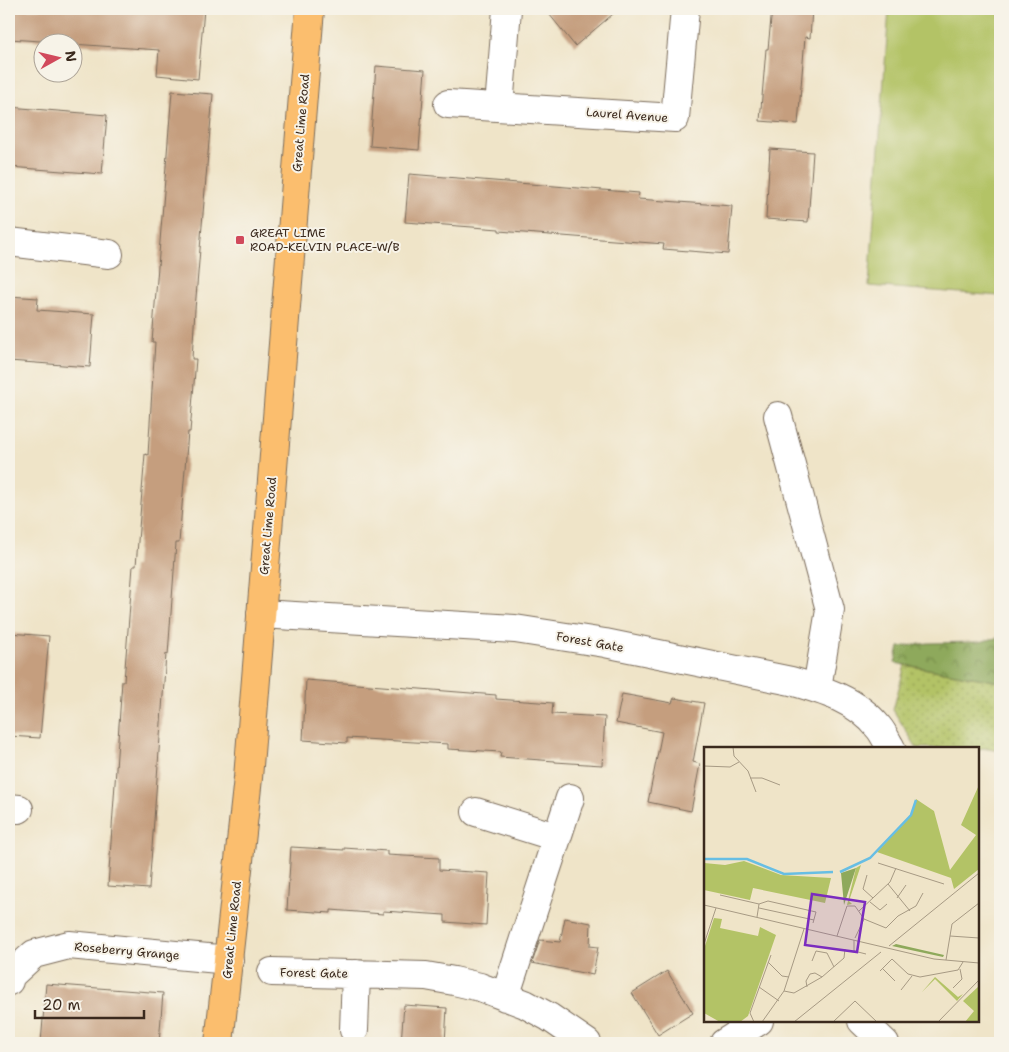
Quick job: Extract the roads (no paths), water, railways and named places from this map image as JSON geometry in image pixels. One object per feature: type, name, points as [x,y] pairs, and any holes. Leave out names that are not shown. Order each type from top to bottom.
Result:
[{"type":"main road","name":"Great Lime Road","points":[[219,1043],[248,778],[310,9]]},
{"type":"street","points":[[499,107],[507,9]]},
{"type":"street","name":"Laurel Avenue","points":[[448,104],[676,118],[685,9]]},
{"type":"street","points":[[9,242],[109,254]]},
{"type":"street","points":[[778,416],[830,610],[818,688]]},
{"type":"street","name":"Forest Gate","points":[[261,614],[515,629],[615,645],[791,681],[818,688],[862,711],[879,728],[890,747]]},
{"type":"street","points":[[505,997],[570,798]]},
{"type":"street","points":[[476,812],[556,837]]},
{"type":"street","name":"Roseberry Grange","points":[[9,981],[10,976],[34,954],[69,945],[229,960]]},
{"type":"street","name":"Forest Gate","points":[[272,972],[426,976],[454,980],[480,987],[525,1004],[587,1043]]},
{"type":"street","name":"Forest Gate","points":[[354,1030],[356,974]]},
{"type":"street","points":[[724,1043],[756,1022]]},
{"type":"street","points":[[863,1022],[885,1043]]},
{"type":"place","name":"GREAT LIME ROAD-KELVIN PLACE-W/B","points":[[240,240]]}]
